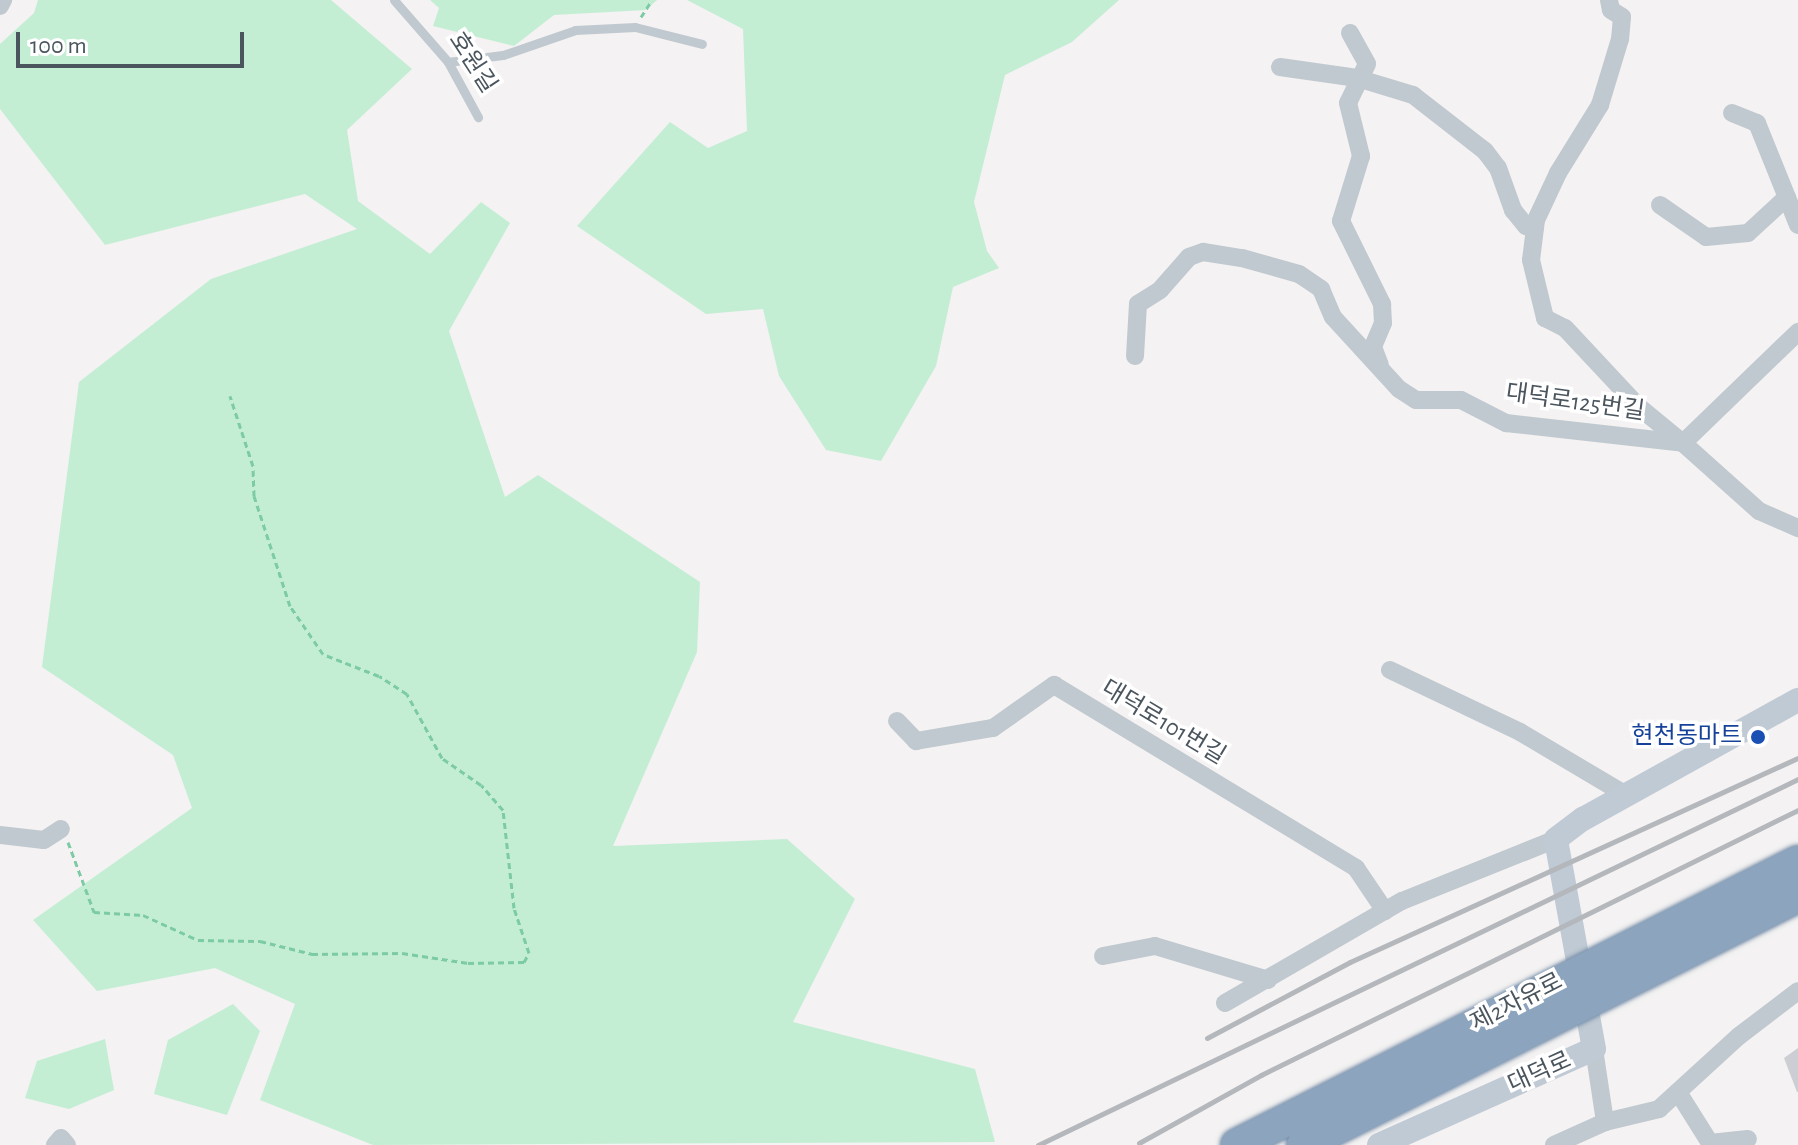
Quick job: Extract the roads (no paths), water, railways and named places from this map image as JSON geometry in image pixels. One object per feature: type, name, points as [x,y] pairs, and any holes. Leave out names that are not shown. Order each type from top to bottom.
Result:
[{"type":"highway","name":"제2자유로","points":[[1237,1145],[1798,862]]},
{"type":"highway","name":"제2자유로","points":[[1303,1145],[1798,896]]},
{"type":"street","points":[[0,6],[3,0]]},
{"type":"street","name":"대덕로125번길","points":[[1609,0],[1611,10],[1622,17],[1605,92],[1558,173],[1535,228],[1531,260],[1545,318],[1565,328],[1639,407],[1759,511],[1798,528]]},
{"type":"street","points":[[1350,33],[1367,64],[1357,78],[1348,103],[1361,156],[1341,221],[1382,304],[1383,323],[1373,347],[1381,368]]},
{"type":"street","points":[[1280,67],[1357,78],[1413,95],[1485,151],[1498,168],[1513,210],[1526,226],[1535,228]]},
{"type":"street","points":[[1732,113],[1757,123],[1798,225]]},
{"type":"street","points":[[1660,205],[1706,237],[1748,233],[1787,197]]},
{"type":"street","name":"대덕로125번길","points":[[1135,356],[1138,304],[1160,290],[1189,257],[1203,252],[1299,274],[1321,289],[1333,317],[1416,400],[1461,400],[1506,423],[1683,443]]},
{"type":"street","points":[[1683,443],[1798,332]]},
{"type":"street","points":[[1390,670],[1520,732],[1626,795]]},
{"type":"street","name":"대덕로101번길","points":[[897,721],[916,741],[993,728],[1054,685],[1356,868],[1385,911]]},
{"type":"street","points":[[1225,1003],[1385,911],[1556,839],[1626,795],[1798,700]]},
{"type":"street","points":[[0,835],[44,840],[61,829]]},
{"type":"street","name":"대덕로","points":[[1379,1145],[1594,1049],[1556,839]]},
{"type":"street","points":[[1103,956],[1155,946],[1268,980]]},
{"type":"street","points":[[1554,1145],[1605,1122],[1659,1109],[1798,991]]},
{"type":"street","points":[[1594,1049],[1605,1122]]},
{"type":"street","points":[[1678,1092],[1710,1143],[1748,1139]]},
{"type":"street","points":[[55,1145],[61,1138],[67,1145]]},
{"type":"lane","name":"호원길","points":[[394,0],[448,62],[478,117]]},
{"type":"lane","points":[[448,62],[503,55],[575,30],[635,27],[702,44]]},
{"type":"railway","points":[[1207,1038],[1350,962],[1798,758]]},
{"type":"railway","points":[[1038,1145],[1798,779]]},
{"type":"railway","points":[[1139,1143],[1261,1075],[1798,810]]},
{"type":"place","name":"현천동마트","points":[[1758,737]]}]
